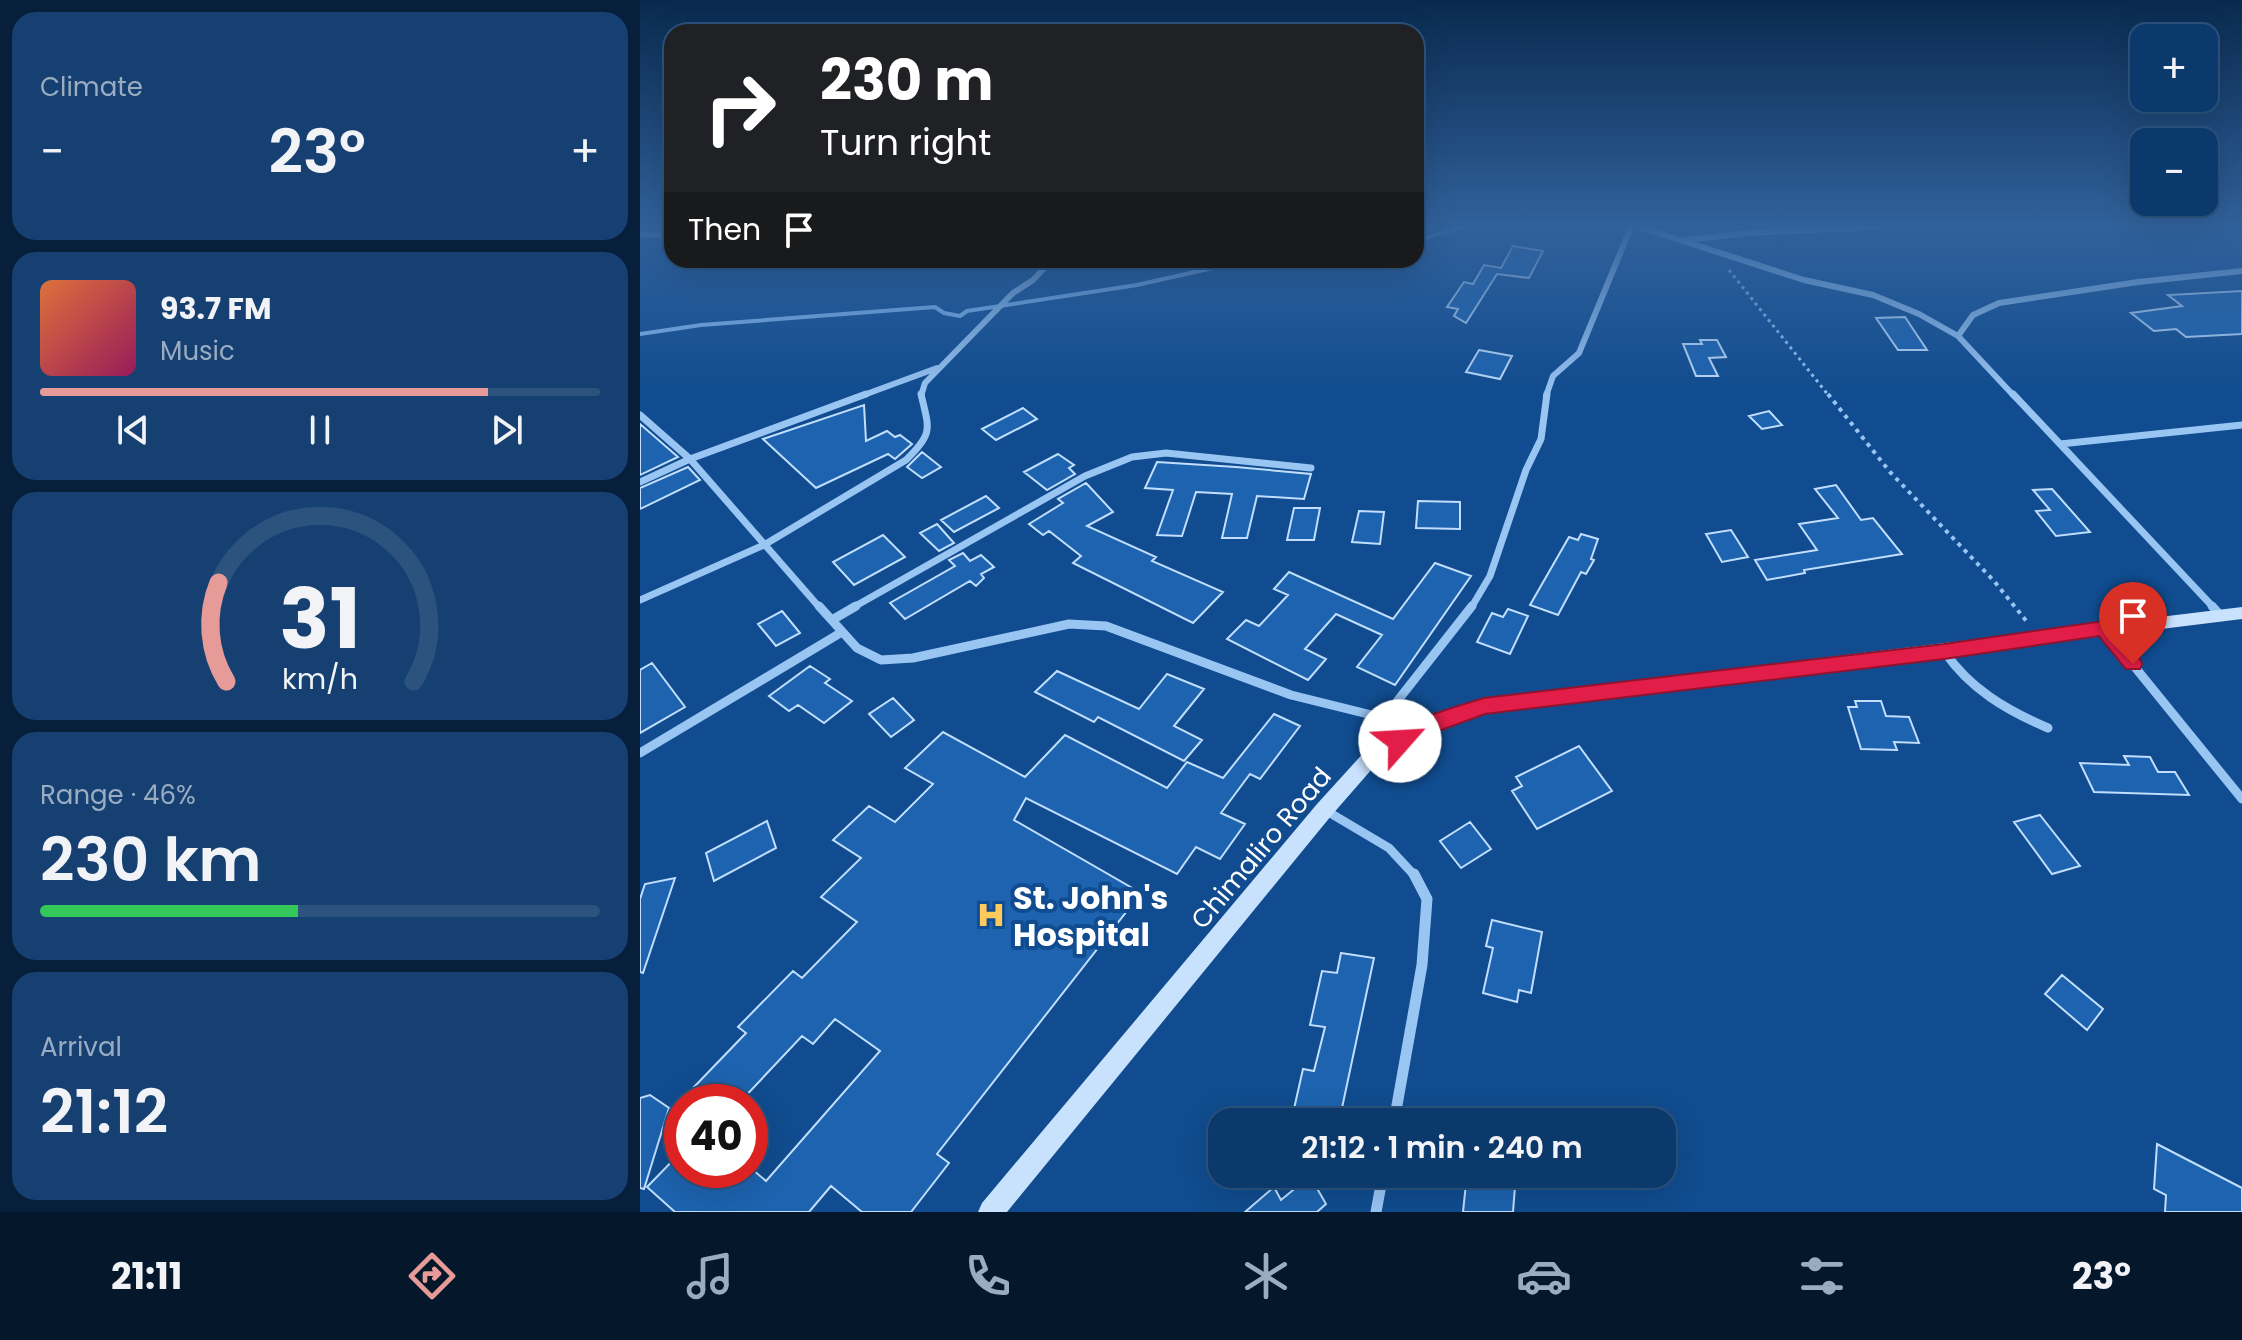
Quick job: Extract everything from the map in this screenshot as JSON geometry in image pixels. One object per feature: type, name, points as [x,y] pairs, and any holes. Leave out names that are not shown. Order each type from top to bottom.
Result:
[{"type":"street","points":[[640,600],[764,545],[893,469],[918,449],[931,430],[932,422],[921,395],[922,389],[1013,293],[1028,284]]},
{"type":"street","points":[[1373,755],[1384,718],[1464,620],[1490,576],[1526,470],[1541,439],[1547,391],[1553,376],[1579,353],[1608,284]]},
{"type":"street","points":[[1820,284],[1873,295],[1919,314],[1958,336],[2010,395],[2222,616]]},
{"type":"street","points":[[1958,336],[1973,315],[1999,303],[2128,284]]},
{"type":"street","points":[[640,482],[690,459],[941,367]]},
{"type":"street","points":[[640,415],[690,459],[842,632],[867,654],[890,660],[913,658],[1056,625],[1106,626],[1291,695],[1384,718]]},
{"type":"street","points":[[2060,444],[2242,425]]},
{"type":"street","points":[[832,620],[1085,476],[1132,457],[1166,453],[1311,468]]},
{"type":"street","name":"Chimaliro Road","points":[[991,1212],[1373,755],[1426,727],[1484,706],[2242,613]]},
{"type":"street","points":[[2104,628],[2242,799]]},
{"type":"street","points":[[640,753],[842,632]]},
{"type":"street","points":[[1944,651],[1956,671],[1973,688],[2048,728]]},
{"type":"street","points":[[1324,810],[1389,848],[1412,871],[1427,899],[1422,965],[1396,1108]]},
{"type":"street","points":[[1376,1212],[1380,1188]]},
{"type":"path","points":[[1740,284],[1890,472],[1994,581],[2039,637]]},
{"type":"building","points":[[1463,284],[1491,284],[1466,323],[1454,316],[1458,309],[1447,307]]},
{"type":"building","points":[[2242,291],[2242,334],[2186,337],[2176,329],[2154,331],[2131,313],[2182,306],[2168,295]]},
{"type":"building","points":[[1905,317],[1927,350],[1898,350],[1876,318]]},
{"type":"building","points":[[1700,340],[1717,340],[1726,357],[1709,358],[1718,376],[1696,376],[1683,344],[1702,344]]},
{"type":"building","points":[[1479,350],[1512,356],[1500,379],[1466,372]]},
{"type":"building","points":[[864,405],[866,441],[887,431],[895,437],[900,435],[912,444],[895,459],[888,454],[816,488],[763,439]]},
{"type":"building","points":[[1023,408],[1037,419],[996,440],[982,429]]},
{"type":"building","points":[[1769,411],[1782,425],[1762,429],[1749,416]]},
{"type":"building","points":[[640,424],[678,457],[640,475]]},
{"type":"building","points":[[922,452],[941,467],[922,478],[907,467]]},
{"type":"building","points":[[1058,454],[1074,465],[1069,468],[1075,474],[1047,490],[1024,472]]},
{"type":"building","points":[[1157,462],[1311,474],[1304,499],[1257,496],[1247,538],[1222,538],[1232,494],[1196,492],[1182,536],[1157,535],[1173,490],[1145,488]]},
{"type":"building","points":[[688,467],[700,480],[640,509],[640,488]]},
{"type":"building","points":[[1086,483],[1113,512],[1087,526],[1156,557],[1152,561],[1223,592],[1193,623],[1073,563],[1081,556],[1049,531],[1043,535],[1029,524],[1063,503],[1058,499]]},
{"type":"building","points":[[1836,485],[1861,520],[1873,518],[1902,554],[1804,570],[1805,573],[1767,580],[1755,560],[1817,550],[1799,524],[1838,518],[1815,489]]},
{"type":"building","points":[[2052,489],[2090,532],[2056,536],[2036,511],[2050,510],[2033,490]]},
{"type":"building","points":[[986,496],[999,508],[954,532],[941,520]]},
{"type":"building","points":[[1418,501],[1460,502],[1460,529],[1416,528]]},
{"type":"building","points":[[1294,508],[1320,508],[1314,540],[1287,540]]},
{"type":"building","points":[[1359,511],[1384,512],[1380,544],[1352,542]]},
{"type":"building","points":[[937,524],[954,543],[939,551],[920,533]]},
{"type":"building","points":[[1731,530],[1748,557],[1722,562],[1706,534]]},
{"type":"building","points":[[1581,534],[1598,539],[1591,559],[1594,560],[1586,574],[1581,572],[1558,615],[1530,605],[1569,537],[1578,540]]},
{"type":"building","points":[[883,535],[905,557],[854,585],[833,562]]},
{"type":"building","points":[[963,553],[970,561],[981,555],[994,567],[981,574],[984,578],[976,586],[970,581],[905,619],[890,603],[955,566],[949,560]]},
{"type":"building","points":[[1435,563],[1471,576],[1395,685],[1357,667],[1382,635],[1336,614],[1305,649],[1326,659],[1308,680],[1227,639],[1246,620],[1259,626],[1288,595],[1274,589],[1289,572],[1393,619]]},
{"type":"building","points":[[1508,609],[1528,616],[1510,654],[1477,642],[1492,613],[1503,617]]},
{"type":"building","points":[[782,611],[800,633],[776,646],[758,624]]},
{"type":"building","points":[[652,663],[685,707],[640,733],[640,670]]},
{"type":"building","points":[[810,666],[830,679],[825,683],[852,701],[824,723],[798,705],[789,711],[769,696]]},
{"type":"building","points":[[1057,671],[1139,709],[1167,674],[1204,689],[1174,726],[1202,740],[1184,761],[1098,717],[1094,722],[1035,692]]},
{"type":"building","points":[[893,698],[914,720],[891,737],[869,714]]},
{"type":"building","points":[[1855,701],[1881,701],[1886,716],[1909,717],[1919,743],[1894,742],[1897,750],[1861,749],[1848,707],[1857,707]]},
{"type":"building","points":[[1274,714],[1300,726],[1260,779],[1250,774],[1221,813],[1245,824],[1220,859],[1196,847],[1177,874],[1026,798],[1014,820],[1141,893],[937,1154],[949,1163],[911,1212],[862,1212],[831,1186],[809,1212],[675,1212],[647,1187],[664,1170],[664,1188],[768,1188],[768,1179],[880,1051],[835,1019],[813,1044],[802,1036],[757,1084],[697,1084],[746,1033],[738,1027],[793,971],[802,978],[857,922],[821,897],[861,858],[833,840],[869,806],[895,822],[933,784],[905,768],[943,732],[1025,777],[1065,735],[1167,788],[1187,762],[1223,778]]},
{"type":"building","points":[[1579,746],[1612,791],[1537,829],[1512,791],[1522,786],[1516,777]]},
{"type":"building","points":[[2124,756],[2150,757],[2158,772],[2175,772],[2189,795],[2094,792],[2080,763],[2129,765]]},
{"type":"building","points":[[2040,815],[2080,866],[2052,874],[2014,822]]},
{"type":"building","points":[[767,821],[776,848],[714,881],[706,853]]},
{"type":"building","points":[[1470,822],[1491,849],[1461,868],[1440,841]]},
{"type":"building","points":[[675,878],[643,973],[640,972],[640,899],[645,884]]},
{"type":"building","points":[[1492,920],[1542,932],[1531,993],[1519,990],[1517,1002],[1483,993],[1493,948],[1486,946]]},
{"type":"building","points":[[1341,953],[1374,958],[1342,1108],[1294,1108],[1303,1069],[1314,1071],[1325,1027],[1310,1025],[1322,971],[1337,973]]},
{"type":"building","points":[[2062,975],[2103,1009],[2087,1030],[2045,994]]},
{"type":"building","points":[[650,1095],[664,1105],[664,1124],[644,1189],[640,1188],[640,1098]]},
{"type":"building","points":[[2157,1144],[2242,1188],[2242,1212],[2165,1212],[2166,1195],[2154,1189]]},
{"type":"building","points":[[1273,1188],[1281,1200],[1296,1188],[1317,1188],[1326,1204],[1317,1212],[1245,1212]]},
{"type":"building","points":[[1466,1188],[1515,1188],[1513,1212],[1463,1212]]},
{"type":"waterway","points":[[640,334],[701,325],[935,307],[944,313],[960,316],[967,311],[1143,284]]},
{"type":"place","name":"St. John's Hospital","points":[[991,915]]},
{"type":"route","points":[[1400,741],[1426,727],[1484,706],[1944,651],[2104,628],[2133,664]]}]
